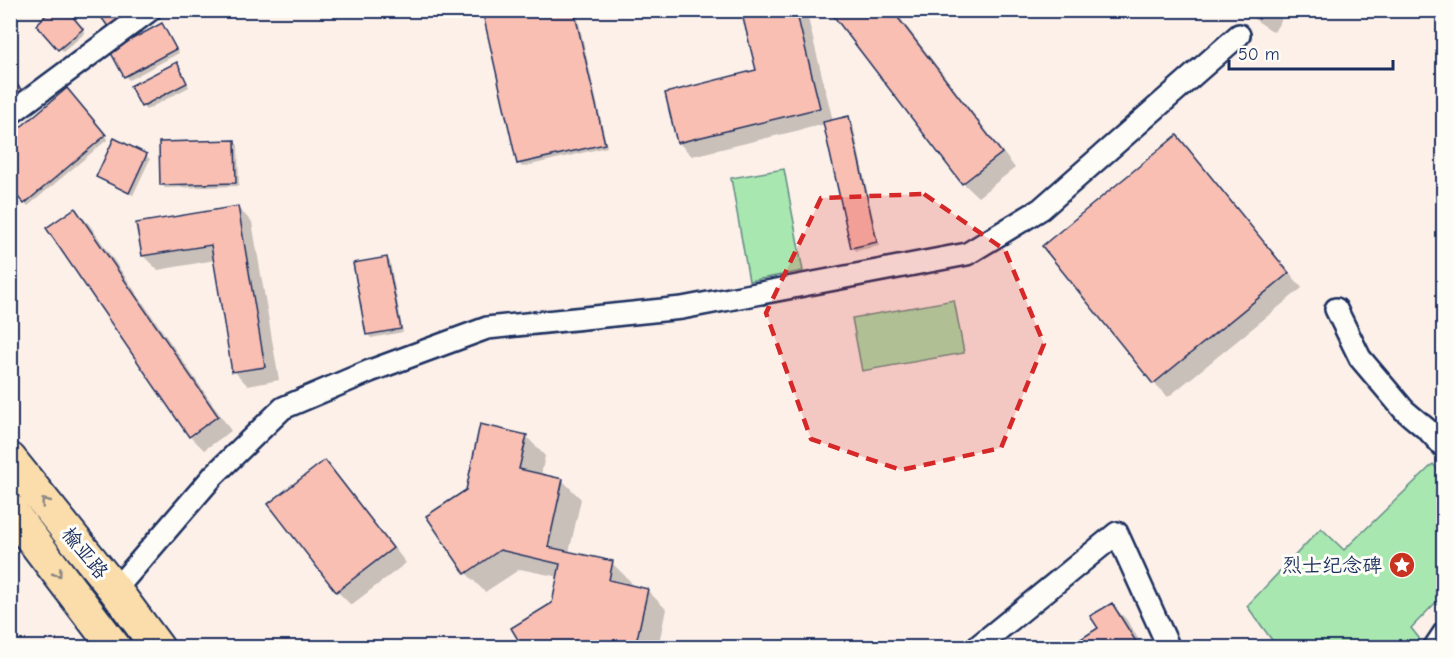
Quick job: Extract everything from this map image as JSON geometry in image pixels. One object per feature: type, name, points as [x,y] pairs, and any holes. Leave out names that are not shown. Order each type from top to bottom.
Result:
[{"type":"highway","name":"榆亚路","points":[[10,459],[115,590],[158,648]]},
{"type":"highway","name":"榆亚路","points":[[10,510],[115,648]]},
{"type":"street","points":[[10,114],[150,10]]},
{"type":"street","points":[[115,590],[214,476],[283,408],[370,371],[488,328],[682,308],[967,254],[1041,208],[1239,34]]},
{"type":"street","points":[[1336,309],[1360,358],[1404,410],[1429,431],[1443,447]]},
{"type":"street","points":[[976,648],[1117,533],[1169,648]]},
{"type":"street","points":[[1434,648],[1443,633]]},
{"type":"highlighted area","points":[[924,194],[1005,250],[1044,344],[1001,448],[901,470],[811,439],[766,313],[821,198]]},
{"type":"green space","points":[[784,169],[803,271],[749,281],[731,178]]},
{"type":"green space","points":[[954,300],[964,353],[862,371],[852,318]]},
{"type":"green space","points":[[1433,464],[1443,476],[1443,595],[1411,628],[1419,638],[1416,647],[1277,647],[1247,606],[1321,528],[1344,550]]},
{"type":"building","points":[[51,10],[67,10],[83,29],[58,50],[36,25]]},
{"type":"building","points":[[96,10],[131,10],[109,28]]},
{"type":"building","points":[[482,10],[574,10],[605,144],[517,164]]},
{"type":"building","points":[[741,10],[796,10],[820,108],[677,143],[665,93],[756,70]]},
{"type":"building","points":[[829,10],[892,10],[1002,153],[962,184]]},
{"type":"building","points":[[1246,10],[1264,10],[1259,19]]},
{"type":"building","points":[[162,23],[176,49],[124,77],[110,51]]},
{"type":"building","points":[[177,62],[187,83],[141,107],[130,86]]},
{"type":"building","points":[[10,78],[24,92],[10,105]]},
{"type":"building","points":[[67,88],[106,135],[24,204],[10,188],[10,136]]},
{"type":"building","points":[[849,116],[877,242],[851,248],[823,122]]},
{"type":"building","points":[[1177,135],[1289,273],[1153,384],[1042,246]]},
{"type":"building","points":[[114,138],[147,154],[129,193],[96,177]]},
{"type":"building","points":[[235,140],[236,183],[160,185],[159,142]]},
{"type":"building","points":[[238,206],[265,367],[232,372],[211,245],[142,256],[136,223]]},
{"type":"building","points":[[75,208],[218,416],[189,437],[46,228]]},
{"type":"building","points":[[387,257],[401,329],[366,335],[353,263]]},
{"type":"building","points":[[480,424],[527,435],[519,469],[563,479],[548,547],[613,561],[609,580],[648,589],[635,648],[523,648],[511,628],[552,603],[560,564],[500,550],[465,574],[426,516],[466,490]]},
{"type":"building","points":[[325,460],[393,548],[336,592],[268,504]]},
{"type":"building","points":[[1112,603],[1140,648],[1067,648],[1098,628],[1090,616]]},
{"type":"place","name":"烈士纪念碑","points":[[1402,565]]}]
